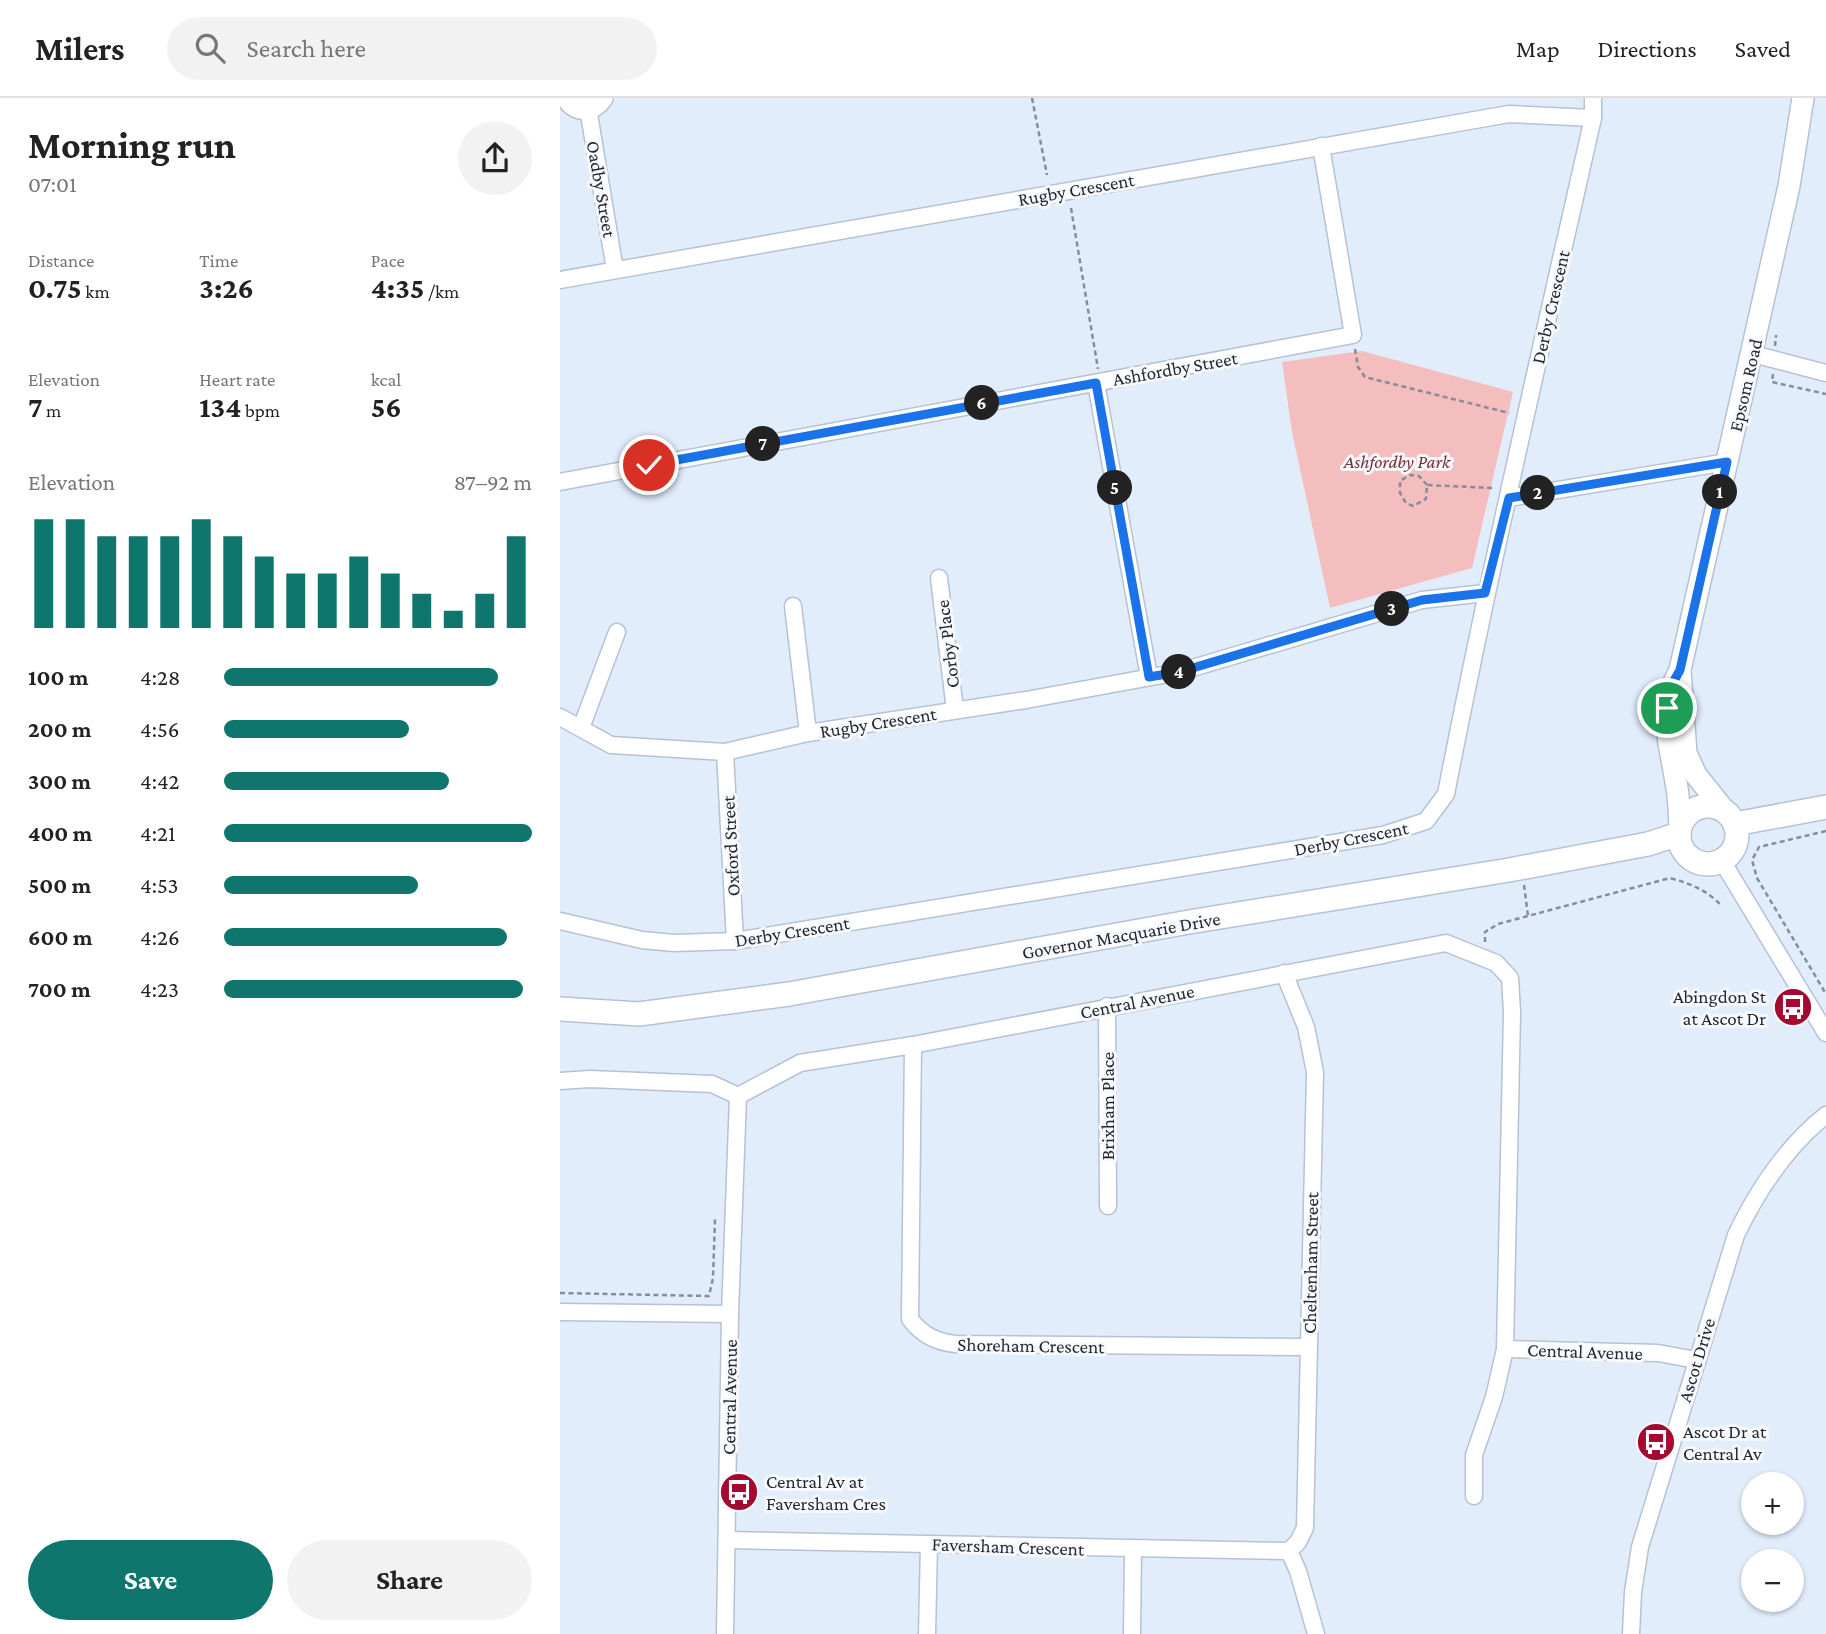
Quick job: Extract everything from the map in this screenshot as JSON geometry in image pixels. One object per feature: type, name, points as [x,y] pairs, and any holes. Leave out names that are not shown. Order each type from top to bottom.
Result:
[{"type":"main road","points":[[1716,807],[1730,817],[1737,832],[1734,849],[1722,861],[1714,864],[1696,862],[1683,851],[1679,830],[1690,812],[1698,808],[1716,807]]},
{"type":"main road","points":[[1730,817],[1826,807]]},
{"type":"main road","name":"Governor Macquarie Drive","points":[[560,1009],[639,1014],[789,994],[1189,922],[1510,870],[1648,844],[1679,830]]},
{"type":"street","points":[[567,98],[575,107],[595,103]]},
{"type":"street","name":"Derby Crescent","points":[[560,921],[642,940],[674,943],[735,941],[1383,835],[1426,821],[1446,794],[1485,593],[1509,498],[1593,118],[1593,98]]},
{"type":"street","name":"Epsom Road","points":[[1679,830],[1676,782],[1667,731],[1669,690],[1680,670],[1752,354],[1789,186],[1803,98]]},
{"type":"street","name":"Oadby Street","points":[[595,103],[615,270]]},
{"type":"street","name":"Rugby Crescent","points":[[560,280],[1509,114],[1593,118]]},
{"type":"street","points":[[1321,146],[1353,335]]},
{"type":"street","name":"Ashfordby Street","points":[[560,482],[1353,335]]},
{"type":"street","points":[[1752,354],[1826,373]]},
{"type":"street","points":[[1096,383],[1149,677]]},
{"type":"street","points":[[1509,498],[1727,462]]},
{"type":"street","name":"Corby Place","points":[[939,578],[955,710]]},
{"type":"street","name":"Rugby Crescent","points":[[560,717],[611,745],[725,752],[808,733],[1179,672],[1422,600],[1485,593]]},
{"type":"street","points":[[793,606],[808,733]]},
{"type":"street","points":[[581,728],[617,632]]},
{"type":"street","name":"Epsom Road","points":[[1680,670],[1686,753],[1696,775],[1730,817]]},
{"type":"street","name":"Oxford Street","points":[[725,752],[735,941]]},
{"type":"street","points":[[1722,861],[1826,1033]]},
{"type":"street","name":"Central Avenue","points":[[725,1634],[730,1314],[738,1096],[800,1063],[913,1045],[1446,943],[1496,963],[1510,978],[1505,1349],[1658,1353],[1696,1360]]},
{"type":"street","name":"Cheltenham Street","points":[[1284,973],[1307,1027],[1315,1072],[1306,1528],[1289,1551]]},
{"type":"street","name":"Brixham Place","points":[[1107,1006],[1108,1206]]},
{"type":"street","name":"Shoreham Crescent","points":[[913,1045],[910,1319],[916,1327],[938,1343],[956,1344],[1308,1347]]},
{"type":"street","points":[[560,1081],[590,1079],[712,1084],[738,1096]]},
{"type":"street","name":"Ascot Drive","points":[[1630,1634],[1640,1547],[1729,1256],[1751,1205],[1791,1148],[1826,1115]]},
{"type":"street","points":[[560,1312],[730,1314]]},
{"type":"street","points":[[1474,1496],[1474,1455],[1494,1397],[1505,1349]]},
{"type":"street","name":"Faversham Crescent","points":[[727,1540],[1289,1551]]},
{"type":"street","points":[[927,1634],[929,1544]]},
{"type":"street","points":[[1132,1634],[1133,1550]]},
{"type":"street","points":[[1289,1551],[1298,1571],[1316,1634]]},
{"type":"path","points":[[1032,98],[1047,175]]},
{"type":"path","points":[[1071,208],[1098,368],[1096,383]]},
{"type":"path","points":[[1353,335],[1358,367],[1365,376],[1509,413]]},
{"type":"path","points":[[1772,382],[1826,394]]},
{"type":"path","points":[[1427,485],[1428,493],[1423,502],[1413,506],[1405,503],[1399,487],[1404,477],[1419,476],[1427,485],[1492,488]]},
{"type":"path","points":[[1826,831],[1759,847],[1752,860],[1757,877],[1826,994]]},
{"type":"path","points":[[1486,949],[1485,932],[1497,924],[1670,878],[1709,892],[1722,906]]},
{"type":"path","points":[[1524,884],[1528,916]]},
{"type":"path","points":[[560,1293],[709,1296],[713,1278],[715,1219]]},
{"type":"green space","name":"Ashfordby Park","points":[[1362,351],[1513,392],[1472,568],[1330,608],[1292,432],[1282,362]]},
{"type":"place","name":"Abingdon St at Ascot Dr","points":[[1793,1007]]},
{"type":"place","name":"Ascot Dr at Central Av","points":[[1656,1442]]},
{"type":"place","name":"Central Av at Faversham Cres","points":[[739,1492]]},
{"type":"route","points":[[649,465],[1096,383],[1149,677],[1179,672],[1422,600],[1485,593],[1509,498],[1727,462],[1680,670],[1669,690],[1667,708]]}]
